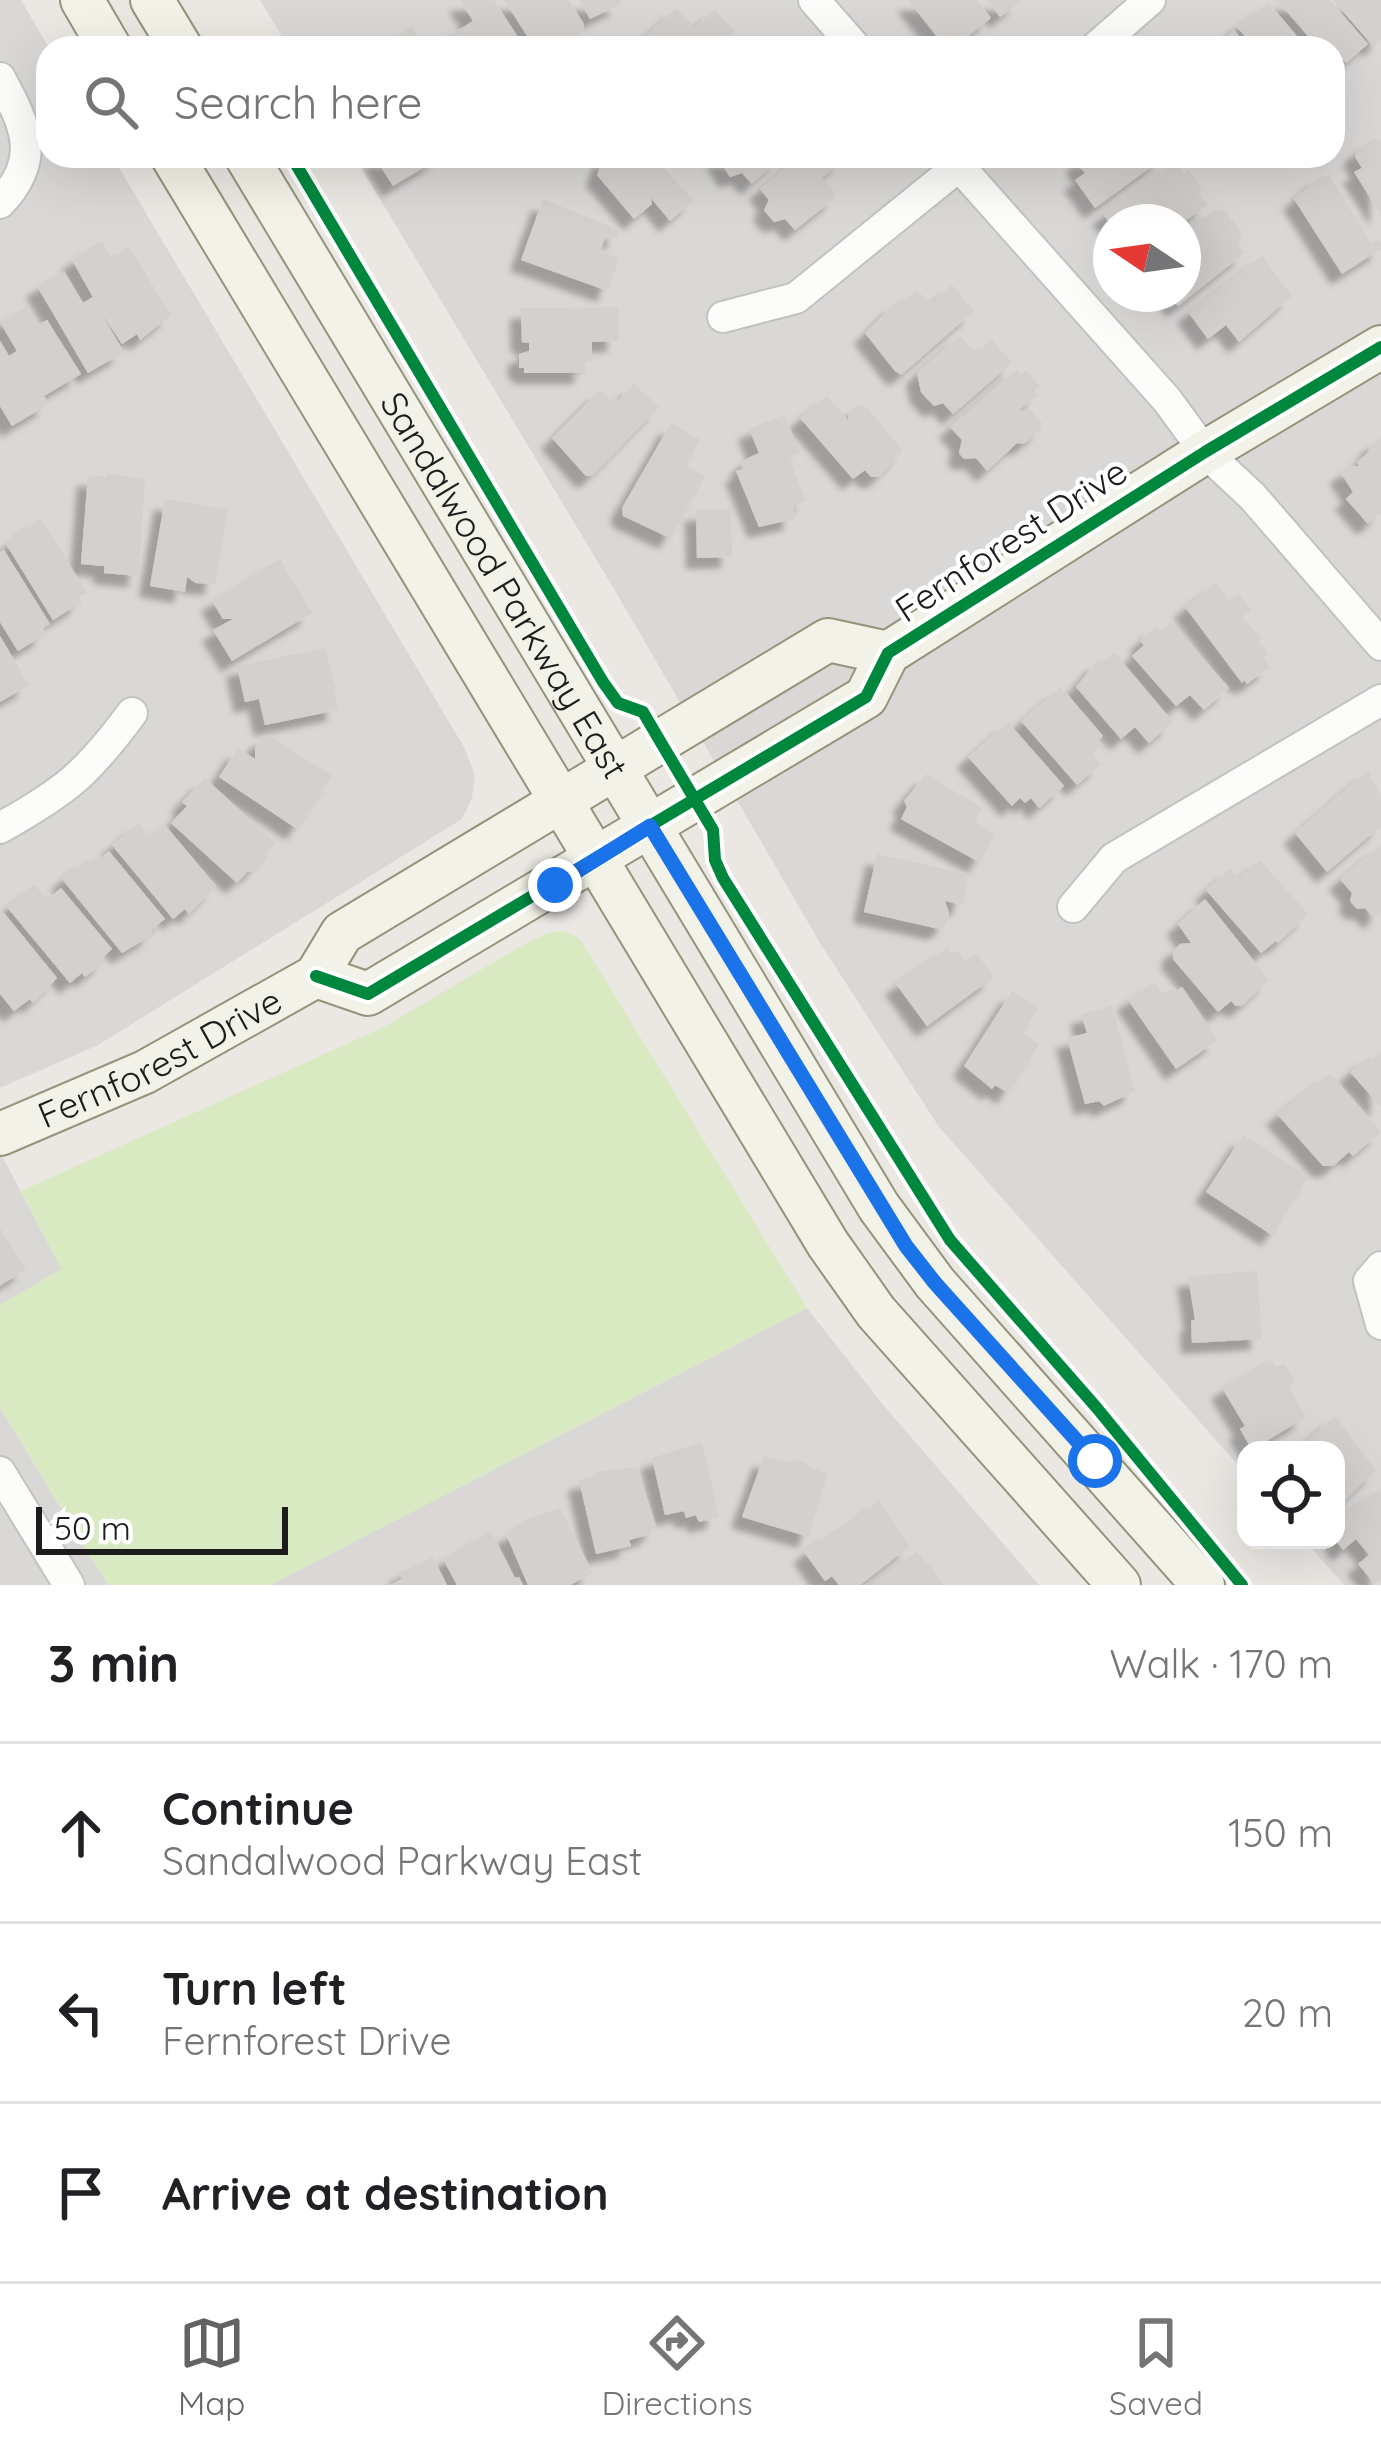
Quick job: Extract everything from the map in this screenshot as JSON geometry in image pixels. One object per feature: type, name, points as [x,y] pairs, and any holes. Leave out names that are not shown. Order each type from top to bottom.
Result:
[{"type":"main road","points":[[82,0],[103,36]]},
{"type":"main road","points":[[152,0],[174,36]]},
{"type":"main road","name":"Sandalwood Parkway East","points":[[179,168],[828,1244],[864,1295],[1119,1585]]},
{"type":"main road","name":"Sandalwood Parkway East","points":[[253,168],[906,1246],[1203,1585]]},
{"type":"main road","name":"Fernforest Drive","points":[[316,976],[368,994],[596,860],[866,697],[888,653],[1381,346]]},
{"type":"main road","name":"Fernforest Drive","points":[[0,1134],[146,1072],[316,976],[342,933],[828,640],[888,653]]},
{"type":"street","points":[[814,0],[846,36]]},
{"type":"street","points":[[1109,36],[1150,0]]},
{"type":"street","points":[[0,78],[20,115],[28,148],[20,182],[0,203]]},
{"type":"street","points":[[722,317],[796,298],[950,168]]},
{"type":"street","points":[[967,168],[1167,400],[1205,452],[1253,497],[1381,645]]},
{"type":"street","points":[[1073,907],[1114,858],[1381,700]]},
{"type":"street","points":[[0,828],[54,798],[93,766],[132,713]]},
{"type":"street","points":[[1381,1267],[1369,1281],[1381,1324]]},
{"type":"street","points":[[0,1472],[69,1585]]},
{"type":"shaded area","points":[[0,0],[21,0],[42,36],[36,36],[36,168],[119,168],[464,747],[475,775],[472,798],[462,819],[98,1045],[0,1088]]},
{"type":"shaded area","points":[[260,0],[1381,0],[1381,1585],[1344,1585],[1312,1549],[1345,1549],[1345,1441],[1237,1441],[1237,1464],[939,1127],[820,943],[361,168],[1345,168],[1345,36],[282,36]]},
{"type":"shaded area","points":[[0,1152],[62,1270],[0,1305]]},
{"type":"shaded area","points":[[807,1308],[884,1406],[1039,1585],[270,1585]]},
{"type":"shaded area","points":[[0,1407],[73,1528],[108,1585],[0,1585]]},
{"type":"green space","points":[[565,931],[580,939],[807,1308],[270,1585],[108,1585],[0,1407],[0,1305],[61,1269],[21,1191],[382,1028],[530,941]]},
{"type":"building","points":[[460,0],[494,0],[517,36],[453,36],[473,21]]},
{"type":"building","points":[[504,0],[569,0],[584,24],[583,32],[576,36],[527,36]]},
{"type":"building","points":[[579,0],[619,0],[621,4],[590,19]]},
{"type":"building","points":[[908,0],[977,0],[991,18],[968,36],[935,34]]},
{"type":"building","points":[[987,0],[1022,0],[1000,17]]},
{"type":"building","points":[[1277,0],[1330,0],[1368,44],[1346,63],[1345,36],[1308,36]]},
{"type":"building","points":[[1333,0],[1381,0],[1381,39],[1373,46]]},
{"type":"building","points":[[1269,3],[1297,36],[1245,36],[1236,26]]},
{"type":"building","points":[[677,8],[691,30],[715,9],[735,32],[730,36],[645,36]]},
{"type":"building","points":[[1373,139],[1381,141],[1381,215],[1354,172],[1362,168],[1355,157],[1357,150]]},
{"type":"building","points":[[382,168],[423,168],[393,186]]},
{"type":"building","points":[[600,168],[663,168],[694,200],[670,221],[651,198],[652,204],[634,219],[597,175]]},
{"type":"building","points":[[724,168],[769,168],[752,184],[742,173],[730,177]]},
{"type":"building","points":[[784,168],[833,168],[822,178],[836,194],[795,230],[785,219],[774,222],[764,210],[769,200],[760,189]]},
{"type":"building","points":[[1081,168],[1150,168],[1100,204],[1093,205],[1075,180],[1085,173]]},
{"type":"building","points":[[1167,168],[1180,168],[1184,174],[1189,170],[1207,205],[1201,209],[1201,204],[1117,204]]},
{"type":"building","points":[[1321,175],[1329,175],[1372,243],[1378,239],[1381,243],[1381,249],[1342,274],[1294,199]]},
{"type":"building","points":[[543,199],[620,230],[617,238],[606,235],[600,252],[619,258],[608,291],[521,260]]},
{"type":"building","points":[[1213,211],[1225,211],[1242,233],[1238,245],[1245,253],[1201,288],[1201,221]]},
{"type":"building","points":[[102,241],[112,258],[129,247],[171,315],[140,340],[137,334],[122,344],[101,313],[124,352],[88,373],[37,286],[64,271],[83,303],[93,297],[72,260]]},
{"type":"building","points":[[1262,256],[1292,296],[1239,342],[1226,325],[1208,339],[1188,312],[1201,312],[1201,302]]},
{"type":"building","points":[[952,285],[974,311],[901,375],[865,333],[896,302],[899,306],[916,291],[933,302]]},
{"type":"building","points":[[26,306],[38,325],[47,320],[81,374],[44,396],[49,404],[12,426],[0,406],[0,341],[9,356],[17,351],[0,322]]},
{"type":"building","points":[[618,307],[618,341],[592,342],[592,361],[585,361],[585,373],[524,373],[519,368],[519,354],[529,351],[529,343],[522,342],[521,308]]},
{"type":"building","points":[[960,335],[976,353],[992,340],[1012,363],[953,414],[943,403],[934,406],[921,392],[917,373]]},
{"type":"building","points":[[1017,369],[1021,374],[1026,370],[1040,386],[1034,391],[1038,395],[1018,411],[1030,410],[1042,423],[1040,430],[1024,444],[1017,443],[987,471],[976,458],[964,459],[959,453],[962,440],[950,427]]},
{"type":"building","points":[[634,384],[659,407],[592,476],[586,476],[552,438],[600,390],[609,399],[619,400]]},
{"type":"building","points":[[827,396],[848,420],[848,412],[857,405],[867,407],[903,451],[879,477],[865,470],[853,479],[800,418]]},
{"type":"building","points":[[784,415],[800,453],[789,457],[806,501],[794,506],[794,519],[759,527],[736,471],[759,453],[749,429]]},
{"type":"building","points":[[671,423],[700,440],[685,465],[705,477],[670,538],[623,516],[622,508]]},
{"type":"building","points":[[1381,436],[1381,513],[1368,524],[1346,499],[1353,492],[1341,473],[1349,466],[1359,466],[1357,462]]},
{"type":"building","points":[[107,473],[145,480],[139,576],[104,573],[104,566],[81,564],[88,475],[106,477]]},
{"type":"building","points":[[165,499],[228,510],[215,584],[196,583],[187,577],[185,592],[150,586]]},
{"type":"building","points":[[731,509],[732,557],[697,558],[696,510]]},
{"type":"building","points":[[41,518],[87,593],[79,597],[82,602],[53,620],[6,544]]},
{"type":"building","points":[[4,550],[50,624],[43,628],[46,634],[18,651],[0,622],[0,552]]},
{"type":"building","points":[[280,559],[312,613],[232,661],[213,630],[233,619],[223,619],[212,601]]},
{"type":"building","points":[[1216,583],[1228,600],[1238,593],[1251,611],[1242,617],[1262,638],[1258,640],[1269,654],[1263,658],[1270,667],[1247,684],[1185,607]]},
{"type":"building","points":[[1171,622],[1229,688],[1204,710],[1190,695],[1176,706],[1132,656],[1157,626],[1161,631]]},
{"type":"building","points":[[0,636],[29,685],[0,702]]},
{"type":"building","points":[[325,648],[338,710],[265,725],[259,699],[245,702],[237,666]]},
{"type":"building","points":[[1115,653],[1173,722],[1149,743],[1135,727],[1121,739],[1076,687],[1097,661]]},
{"type":"building","points":[[1061,687],[1103,736],[1098,741],[1102,745],[1092,753],[1101,764],[1077,785],[1021,721]]},
{"type":"building","points":[[1008,722],[1064,786],[1039,808],[1031,798],[1025,803],[1020,798],[1012,806],[968,757]]},
{"type":"building","points":[[269,735],[332,776],[297,829],[219,777],[238,748],[255,759],[255,748]]},
{"type":"building","points":[[1368,770],[1381,798],[1381,826],[1327,872],[1295,833]]},
{"type":"building","points":[[926,774],[982,808],[975,822],[995,834],[979,862],[901,819],[907,807],[904,801]]},
{"type":"building","points":[[205,778],[275,843],[237,883],[171,823],[187,806],[182,802]]},
{"type":"building","points":[[139,823],[151,837],[165,825],[216,886],[189,914],[185,909],[173,919],[112,845]]},
{"type":"building","points":[[1381,844],[1381,912],[1374,918],[1350,901],[1352,893],[1340,879]]},
{"type":"building","points":[[109,851],[165,919],[152,929],[152,935],[122,953],[62,879],[87,859],[92,865]]},
{"type":"building","points":[[877,854],[969,874],[963,905],[945,901],[947,923],[939,929],[864,912]]},
{"type":"building","points":[[1260,860],[1308,914],[1261,953],[1206,890],[1230,869],[1239,878]]},
{"type":"building","points":[[35,885],[47,900],[61,888],[112,949],[85,977],[82,973],[70,983],[7,907]]},
{"type":"building","points":[[1205,899],[1269,980],[1243,1005],[1231,1001],[1218,1012],[1173,959],[1180,944],[1191,943],[1178,924]]},
{"type":"building","points":[[0,908],[57,978],[33,1003],[30,999],[14,1011],[0,994]]},
{"type":"building","points":[[947,948],[952,954],[957,950],[965,961],[976,953],[994,977],[927,1026],[896,984]]},
{"type":"building","points":[[1155,982],[1163,994],[1182,987],[1218,1040],[1176,1069],[1128,1000]]},
{"type":"building","points":[[1012,991],[1038,1008],[1022,1033],[1039,1044],[1008,1093],[995,1085],[992,1089],[964,1066]]},
{"type":"building","points":[[1112,1006],[1135,1091],[1104,1106],[1099,1101],[1085,1104],[1067,1038],[1087,1033],[1081,1014]]},
{"type":"building","points":[[1381,1051],[1381,1107],[1350,1072]]},
{"type":"building","points":[[1330,1073],[1381,1132],[1353,1156],[1349,1152],[1333,1166],[1323,1166],[1277,1114]]},
{"type":"building","points":[[1243,1135],[1309,1177],[1272,1235],[1206,1192]]},
{"type":"building","points":[[0,1228],[26,1269],[0,1286]]},
{"type":"building","points":[[1257,1271],[1262,1339],[1192,1343],[1191,1321],[1195,1320],[1188,1276]]},
{"type":"building","points":[[1270,1359],[1275,1366],[1285,1365],[1295,1381],[1289,1389],[1306,1417],[1267,1441],[1247,1441],[1240,1429],[1245,1426],[1222,1388]]},
{"type":"building","points":[[1335,1416],[1376,1470],[1345,1500],[1345,1441],[1306,1441]]},
{"type":"building","points":[[699,1443],[719,1517],[699,1522],[696,1515],[686,1518],[684,1511],[665,1515],[652,1458]]},
{"type":"building","points":[[764,1456],[788,1463],[795,1458],[827,1475],[809,1537],[742,1517]]},
{"type":"building","points":[[637,1467],[657,1529],[629,1540],[631,1546],[596,1554],[579,1480],[597,1472]]},
{"type":"building","points":[[1381,1487],[1381,1579],[1375,1584],[1358,1564],[1369,1555],[1356,1539],[1345,1548],[1345,1514]]},
{"type":"building","points":[[879,1501],[910,1546],[860,1585],[839,1585],[832,1576],[825,1581],[804,1552],[833,1531],[837,1534]]},
{"type":"building","points":[[560,1508],[593,1573],[570,1585],[528,1585],[506,1534],[526,1520]]},
{"type":"building","points":[[491,1531],[523,1585],[457,1585],[443,1559]]},
{"type":"building","points":[[917,1551],[943,1585],[872,1585]]},
{"type":"building","points":[[433,1557],[447,1585],[390,1585],[402,1579],[399,1573]]},
{"type":"cycle path","points":[[298,168],[603,682],[618,703],[643,712],[713,830],[715,860],[723,878],[950,1240],[1242,1585]]},
{"type":"cycle path","points":[[316,976],[368,994],[866,697],[888,653],[1205,452],[1381,347]]},
{"type":"route","points":[[555,885],[650,826],[906,1246],[1095,1461]]}]
